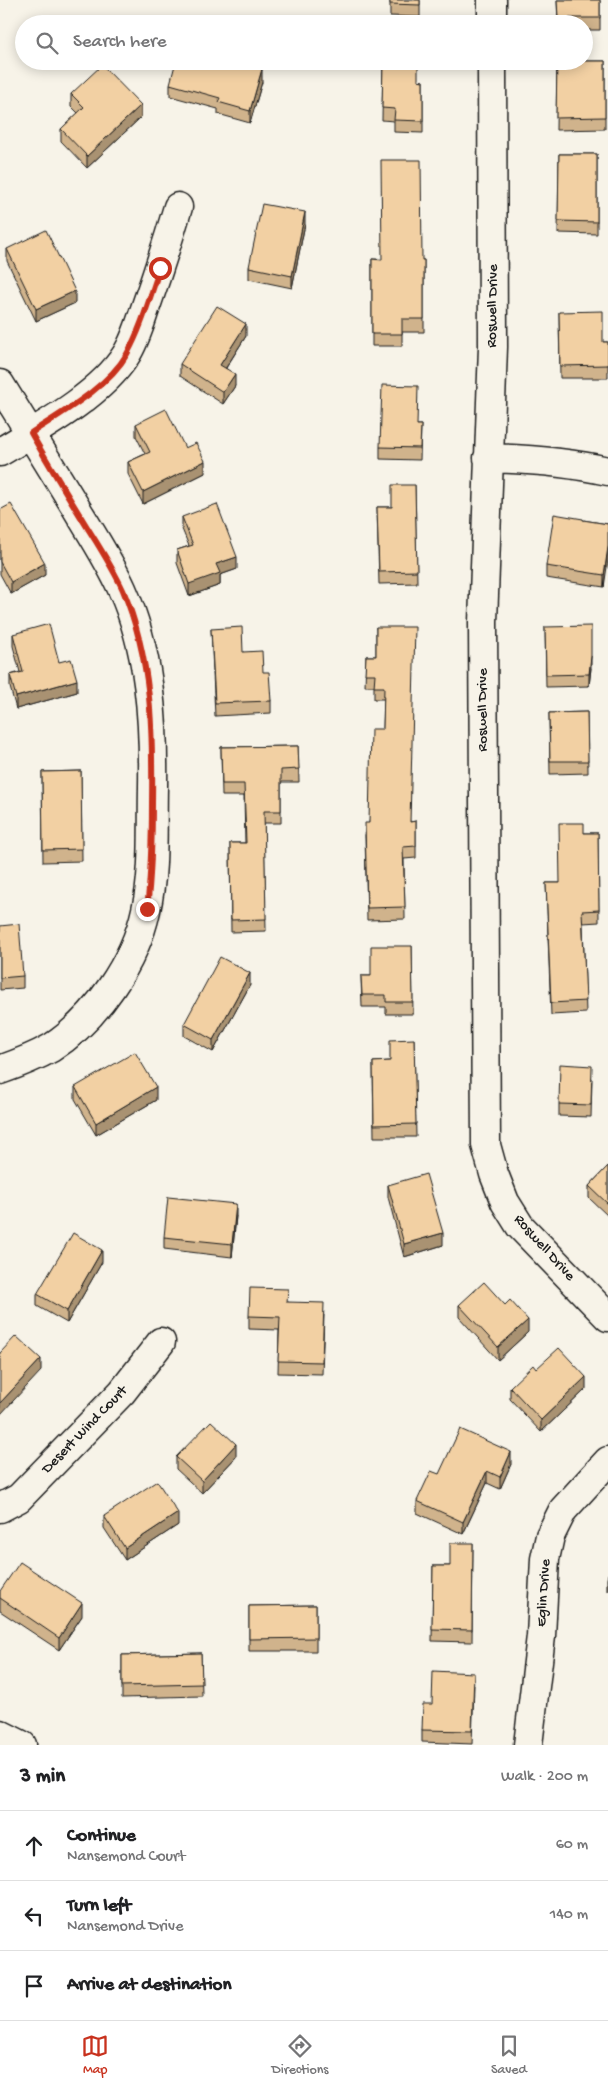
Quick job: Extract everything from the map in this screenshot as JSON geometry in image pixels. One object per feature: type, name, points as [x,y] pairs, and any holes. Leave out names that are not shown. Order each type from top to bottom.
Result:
[{"type":"street","points":[[492,0],[492,15]]},
{"type":"street","name":"Roswell Drive","points":[[492,70],[494,281],[483,622],[486,1145],[494,1174],[505,1202],[520,1226],[608,1317]]},
{"type":"street","points":[[0,452],[73,406],[112,373],[126,355],[135,337],[160,268],[178,207]]},
{"type":"street","points":[[0,384],[103,553],[122,590],[136,627],[151,699],[153,743],[151,876],[147,909],[140,934],[116,981],[76,1028],[51,1047],[24,1061],[0,1070]]},
{"type":"street","points":[[488,458],[546,461],[582,465],[608,471]]},
{"type":"street","name":"Desert Wind Court","points":[[0,1508],[19,1498],[115,1399],[161,1342]]},
{"type":"street","name":"Eglin Drive","points":[[528,1745],[541,1636],[545,1559],[550,1536],[563,1510],[608,1461]]},
{"type":"street","points":[[0,1734],[22,1745]]},
{"type":"building","points":[[390,0],[420,0],[420,5],[390,4]]},
{"type":"building","points":[[557,0],[600,0],[600,18],[593,18],[593,15],[558,15]]},
{"type":"building","points":[[593,61],[605,61],[605,117],[556,118],[557,70],[593,70]]},
{"type":"building","points":[[97,70],[107,70],[141,105],[87,156],[61,129],[84,107],[71,94]]},
{"type":"building","points":[[174,70],[262,70],[250,111],[218,102],[220,98],[170,84]]},
{"type":"building","points":[[383,70],[418,70],[418,80],[423,81],[423,121],[394,120],[395,109],[382,108]]},
{"type":"building","points":[[559,154],[597,154],[597,222],[558,221]]},
{"type":"building","points":[[381,160],[421,160],[424,319],[402,319],[402,334],[372,334],[372,259],[382,260]]},
{"type":"building","points":[[262,204],[305,212],[292,276],[249,267]]},
{"type":"building","points":[[46,230],[75,291],[36,309],[7,249]]},
{"type":"building","points":[[217,306],[246,324],[220,365],[235,374],[223,392],[180,364]]},
{"type":"building","points":[[603,311],[603,342],[608,342],[608,365],[560,366],[559,312]]},
{"type":"building","points":[[382,385],[418,386],[417,425],[421,425],[420,448],[380,447]]},
{"type":"building","points":[[166,409],[185,448],[196,443],[205,461],[143,492],[128,462],[150,452],[136,424]]},
{"type":"building","points":[[392,485],[415,485],[417,571],[379,572],[377,507],[392,507]]},
{"type":"building","points":[[11,504],[45,563],[11,582],[0,562],[0,510]]},
{"type":"building","points":[[217,504],[237,557],[216,564],[220,573],[189,584],[177,550],[193,545],[182,517]]},
{"type":"building","points":[[554,514],[608,524],[608,547],[604,575],[546,566]]},
{"type":"building","points":[[49,624],[59,662],[71,659],[77,680],[16,697],[10,675],[23,672],[13,634]]},
{"type":"building","points":[[591,626],[589,674],[546,675],[545,627]]},
{"type":"building","points":[[242,627],[243,652],[262,651],[263,672],[269,672],[271,701],[215,703],[211,629]]},
{"type":"building","points":[[376,627],[415,627],[410,822],[416,821],[416,846],[403,847],[405,907],[367,908],[365,823],[369,823],[371,729],[383,729],[384,687],[374,687],[375,674],[365,674],[366,656],[376,656]]},
{"type":"building","points":[[587,712],[588,761],[550,761],[549,713]]},
{"type":"building","points":[[298,746],[299,769],[281,770],[281,811],[264,811],[266,919],[231,920],[230,843],[246,843],[244,784],[222,784],[221,747]]},
{"type":"building","points":[[81,771],[82,849],[43,850],[42,772]]},
{"type":"building","points":[[559,823],[584,823],[584,833],[598,833],[599,910],[582,911],[586,1001],[551,1003],[546,883],[560,883]]},
{"type":"building","points":[[19,924],[23,976],[0,978],[0,926]]},
{"type":"building","points":[[371,946],[412,946],[413,1002],[386,1002],[386,995],[362,995],[361,976],[371,976]]},
{"type":"building","points":[[220,957],[250,973],[213,1040],[184,1024]]},
{"type":"building","points":[[414,1039],[416,1124],[374,1125],[373,1062],[390,1061],[390,1040]]},
{"type":"building","points":[[135,1052],[156,1087],[96,1123],[75,1087]]},
{"type":"building","points":[[560,1064],[592,1066],[591,1105],[559,1104]]},
{"type":"building","points":[[608,1166],[608,1204],[589,1186]]},
{"type":"building","points":[[426,1174],[443,1233],[404,1244],[388,1185]]},
{"type":"building","points":[[168,1197],[236,1204],[232,1244],[164,1237]]},
{"type":"building","points":[[73,1233],[102,1250],[67,1311],[37,1294]]},
{"type":"building","points":[[484,1282],[505,1305],[510,1300],[528,1320],[498,1347],[459,1305]]},
{"type":"building","points":[[250,1288],[288,1289],[287,1302],[324,1303],[322,1362],[278,1361],[280,1317],[249,1316]]},
{"type":"building","points":[[16,1336],[41,1359],[0,1403],[0,1353]]},
{"type":"building","points":[[559,1348],[586,1377],[541,1420],[510,1387],[533,1365],[536,1369]]},
{"type":"building","points":[[211,1421],[236,1444],[202,1481],[176,1457]]},
{"type":"building","points":[[460,1429],[511,1452],[500,1477],[487,1471],[463,1522],[417,1501],[431,1471],[439,1474]]},
{"type":"building","points":[[157,1481],[178,1513],[125,1548],[104,1516]]},
{"type":"building","points":[[450,1543],[473,1543],[472,1630],[432,1629],[433,1566],[450,1566]]},
{"type":"building","points":[[20,1562],[82,1603],[59,1638],[0,1598],[0,1591]]},
{"type":"building","points":[[316,1605],[316,1638],[249,1639],[249,1606]]},
{"type":"building","points":[[201,1653],[202,1684],[122,1686],[122,1655]]},
{"type":"building","points":[[433,1671],[474,1673],[472,1731],[422,1730],[423,1704],[432,1704]]},
{"type":"route","points":[[147,909],[151,876],[153,743],[151,699],[136,627],[122,590],[103,553],[31,433],[73,406],[112,373],[126,355],[135,337],[160,268]]}]
